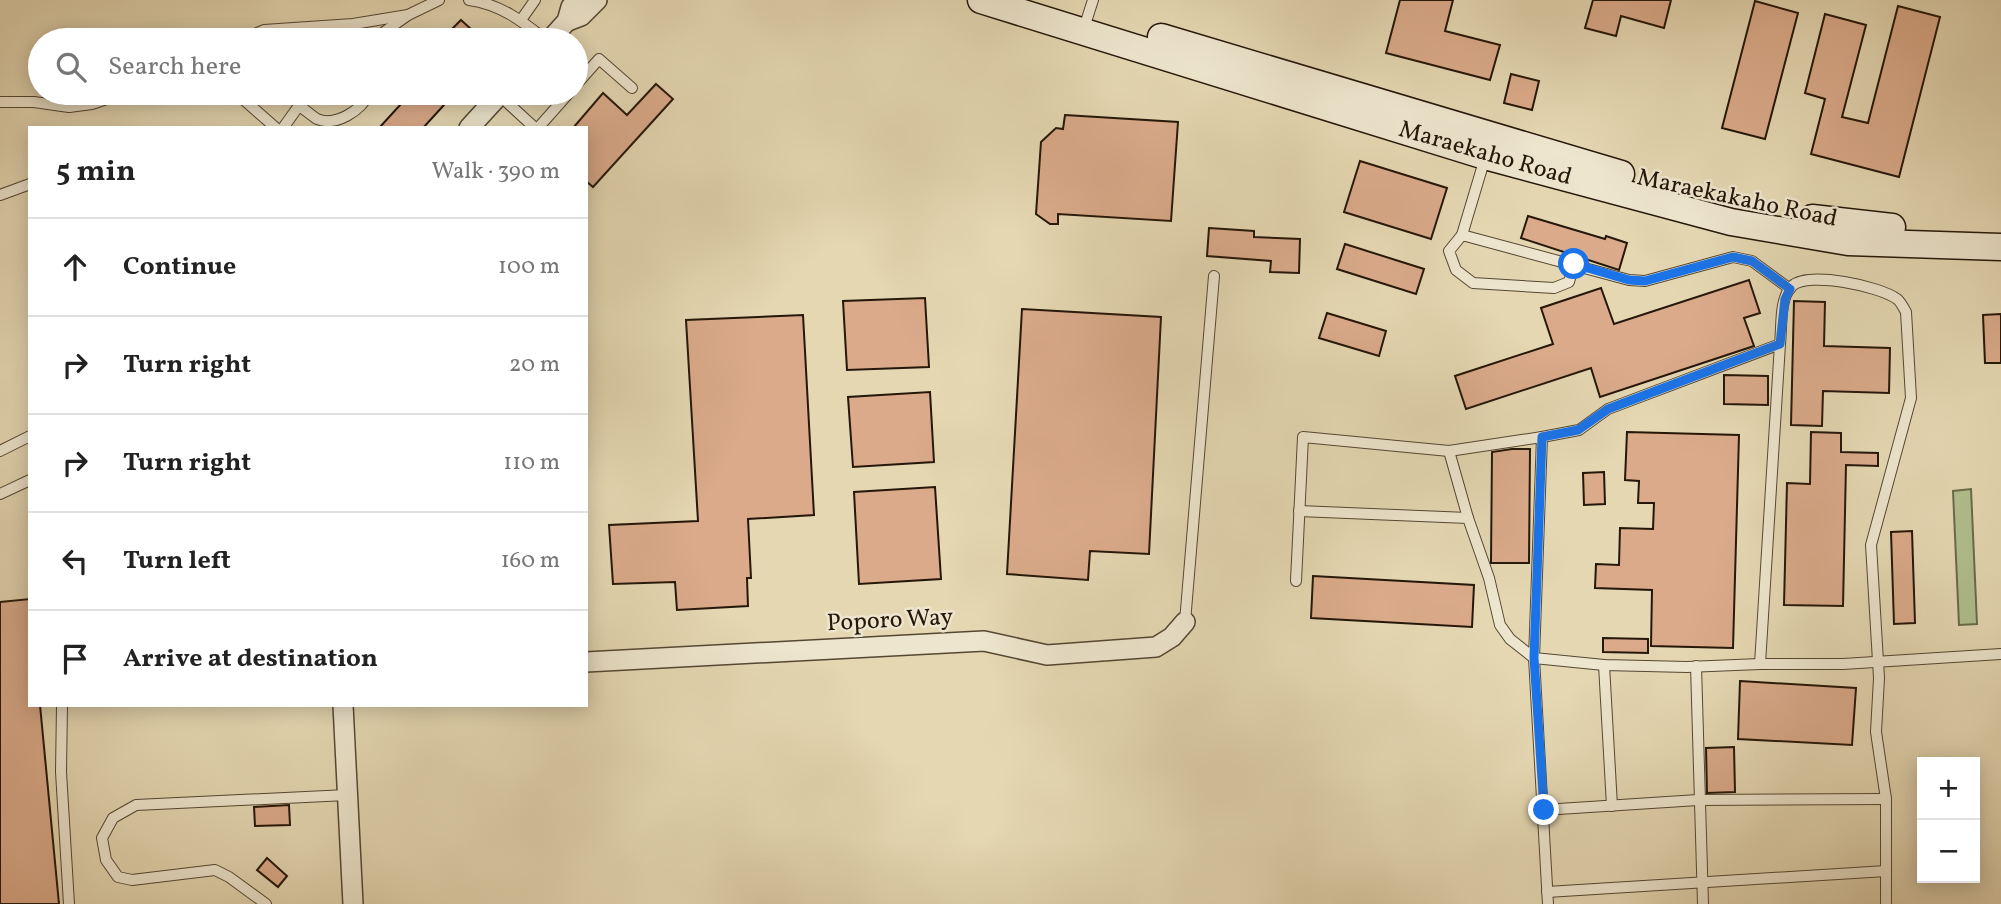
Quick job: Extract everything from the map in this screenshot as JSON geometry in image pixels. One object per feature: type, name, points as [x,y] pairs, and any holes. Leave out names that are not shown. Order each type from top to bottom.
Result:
[{"type":"main road","name":"Maraekaho Road","points":[[981,0],[1088,16],[1731,222],[1848,242],[2001,247]]},
{"type":"main road","points":[[1035,0],[1088,16]]},
{"type":"main road","name":"Maraekakaho Road","points":[[1488,146],[1750,208],[1842,223],[1931,231],[1981,229],[2001,233]]},
{"type":"street","points":[[567,21],[571,7],[578,0]]},
{"type":"street","points":[[560,28],[567,21],[581,16],[597,0]]},
{"type":"street","points":[[471,126],[490,105]]},
{"type":"street","name":"Poporo Way","points":[[588,662],[984,640],[1046,655],[1156,648],[1172,637],[1185,622]]},
{"type":"street","points":[[343,707],[353,904]]},
{"type":"lane","points":[[390,28],[408,15],[439,0]]},
{"type":"lane","points":[[469,0],[490,1],[532,28]]},
{"type":"lane","points":[[521,20],[536,0]]},
{"type":"lane","points":[[294,28],[353,24],[408,15]]},
{"type":"lane","points":[[588,71],[599,59],[632,88]]},
{"type":"lane","points":[[0,102],[28,102]]},
{"type":"lane","points":[[55,105],[84,105]]},
{"type":"lane","points":[[250,105],[274,126]]},
{"type":"lane","points":[[284,126],[298,105],[319,120],[343,118],[360,105]]},
{"type":"lane","points":[[512,105],[535,126]]},
{"type":"lane","points":[[539,126],[558,105]]},
{"type":"lane","points":[[1488,146],[1462,235],[1449,251],[1456,270],[1473,283],[1554,288],[1569,282],[1574,264]]},
{"type":"lane","points":[[0,195],[28,185]]},
{"type":"lane","points":[[1462,235],[1629,280],[1645,281],[1733,257],[1752,261],[1790,289]]},
{"type":"lane","points":[[1185,622],[1214,275]]},
{"type":"lane","points":[[1760,664],[1785,299],[1793,286],[1809,279],[1839,281],[1885,292],[1898,300],[1906,312],[1911,398],[1871,545],[1878,662],[1877,732],[1886,799],[1886,904]]},
{"type":"lane","points":[[1296,581],[1303,437],[1449,451],[1578,430],[1608,409],[1780,344]]},
{"type":"lane","points":[[0,451],[28,437]]},
{"type":"lane","points":[[1542,437],[1534,658],[1548,904]]},
{"type":"lane","points":[[1449,451],[1489,578],[1500,625],[1510,639],[1534,658],[1604,665],[1696,667],[1878,662],[2001,653]]},
{"type":"lane","points":[[0,494],[28,483]]},
{"type":"lane","points":[[1299,512],[1468,518]]},
{"type":"lane","points":[[1604,665],[1612,806]]},
{"type":"lane","points":[[1696,667],[1703,904]]},
{"type":"lane","points":[[62,707],[61,772],[69,904]]},
{"type":"lane","points":[[266,904],[215,870],[132,880],[118,877],[106,860],[102,838],[113,818],[136,805],[347,794]]},
{"type":"lane","points":[[1544,810],[1698,800],[1886,799]]},
{"type":"lane","points":[[1547,892],[1886,871]]},
{"type":"green space","points":[[1971,489],[1977,624],[1959,625],[1953,491]]},
{"type":"building","points":[[1400,0],[1453,0],[1445,31],[1500,45],[1490,80],[1386,53]]},
{"type":"building","points":[[1593,0],[1671,0],[1664,28],[1621,16],[1616,36],[1585,28]]},
{"type":"building","points":[[1755,1],[1798,13],[1765,139],[1722,128]]},
{"type":"building","points":[[1898,6],[1940,17],[1899,177],[1811,154],[1825,99],[1805,93],[1825,14],[1866,25],[1842,117],[1868,123]]},
{"type":"building","points":[[461,20],[470,28],[453,28]]},
{"type":"building","points":[[1511,74],[1539,81],[1532,110],[1504,103]]},
{"type":"building","points":[[656,84],[673,99],[593,187],[588,183],[588,126],[575,126],[603,93],[627,115]]},
{"type":"building","points":[[400,105],[444,105],[425,126],[381,126]]},
{"type":"building","points":[[1065,115],[1178,122],[1171,221],[1058,214],[1058,224],[1050,224],[1036,214],[1041,142],[1056,128],[1063,129]]},
{"type":"building","points":[[1360,161],[1447,188],[1431,239],[1344,212]]},
{"type":"building","points":[[1528,216],[1627,243],[1619,270],[1521,238]]},
{"type":"building","points":[[1209,228],[1254,231],[1254,237],[1300,239],[1299,273],[1270,272],[1271,261],[1207,256]]},
{"type":"building","points":[[1345,244],[1424,269],[1416,294],[1337,269]]},
{"type":"building","points":[[1749,280],[1760,313],[1744,318],[1754,346],[1600,397],[1591,368],[1466,409],[1455,376],[1553,344],[1541,308],[1601,288],[1614,324]]},
{"type":"building","points":[[925,298],[929,367],[847,370],[843,301]]},
{"type":"building","points":[[1794,301],[1825,302],[1824,346],[1890,348],[1889,393],[1823,391],[1822,426],[1791,425]]},
{"type":"building","points":[[1022,309],[1161,317],[1149,554],[1090,551],[1088,580],[1007,574]]},
{"type":"building","points":[[1327,313],[1386,331],[1379,356],[1319,338]]},
{"type":"building","points":[[2001,314],[2001,363],[1985,363],[1983,315]]},
{"type":"building","points":[[803,315],[814,515],[748,519],[751,578],[747,578],[748,606],[677,610],[675,582],[613,584],[609,525],[698,521],[686,320]]},
{"type":"building","points":[[1724,375],[1768,376],[1768,405],[1724,404]]},
{"type":"building","points":[[930,392],[934,462],[853,467],[848,397]]},
{"type":"building","points":[[1627,432],[1739,435],[1733,648],[1651,646],[1652,590],[1595,588],[1596,564],[1619,565],[1620,528],[1653,529],[1654,503],[1638,503],[1639,481],[1625,480]]},
{"type":"building","points":[[1811,432],[1841,433],[1841,452],[1878,453],[1878,466],[1846,465],[1843,606],[1784,605],[1787,483],[1810,484]]},
{"type":"building","points":[[1530,449],[1529,563],[1491,563],[1492,452]]},
{"type":"building","points":[[1604,472],[1605,504],[1584,505],[1583,473]]},
{"type":"building","points":[[935,487],[941,579],[859,584],[854,492]]},
{"type":"building","points":[[1912,531],[1915,623],[1894,624],[1891,532]]},
{"type":"building","points":[[1313,576],[1474,585],[1472,627],[1311,618]]},
{"type":"building","points":[[28,599],[28,707],[40,707],[59,904],[0,904],[0,602]]},
{"type":"building","points":[[1603,638],[1648,639],[1648,653],[1603,652]]},
{"type":"building","points":[[1740,681],[1856,688],[1852,745],[1738,739]]},
{"type":"building","points":[[1734,747],[1735,792],[1707,793],[1706,748]]},
{"type":"building","points":[[289,805],[290,825],[255,826],[254,807]]},
{"type":"building","points":[[267,858],[287,876],[278,887],[257,870]]},
{"type":"route","points":[[1544,810],[1534,658],[1542,437],[1578,430],[1608,409],[1780,344],[1785,299],[1790,289],[1752,261],[1733,257],[1645,281],[1629,280],[1574,264]]}]
